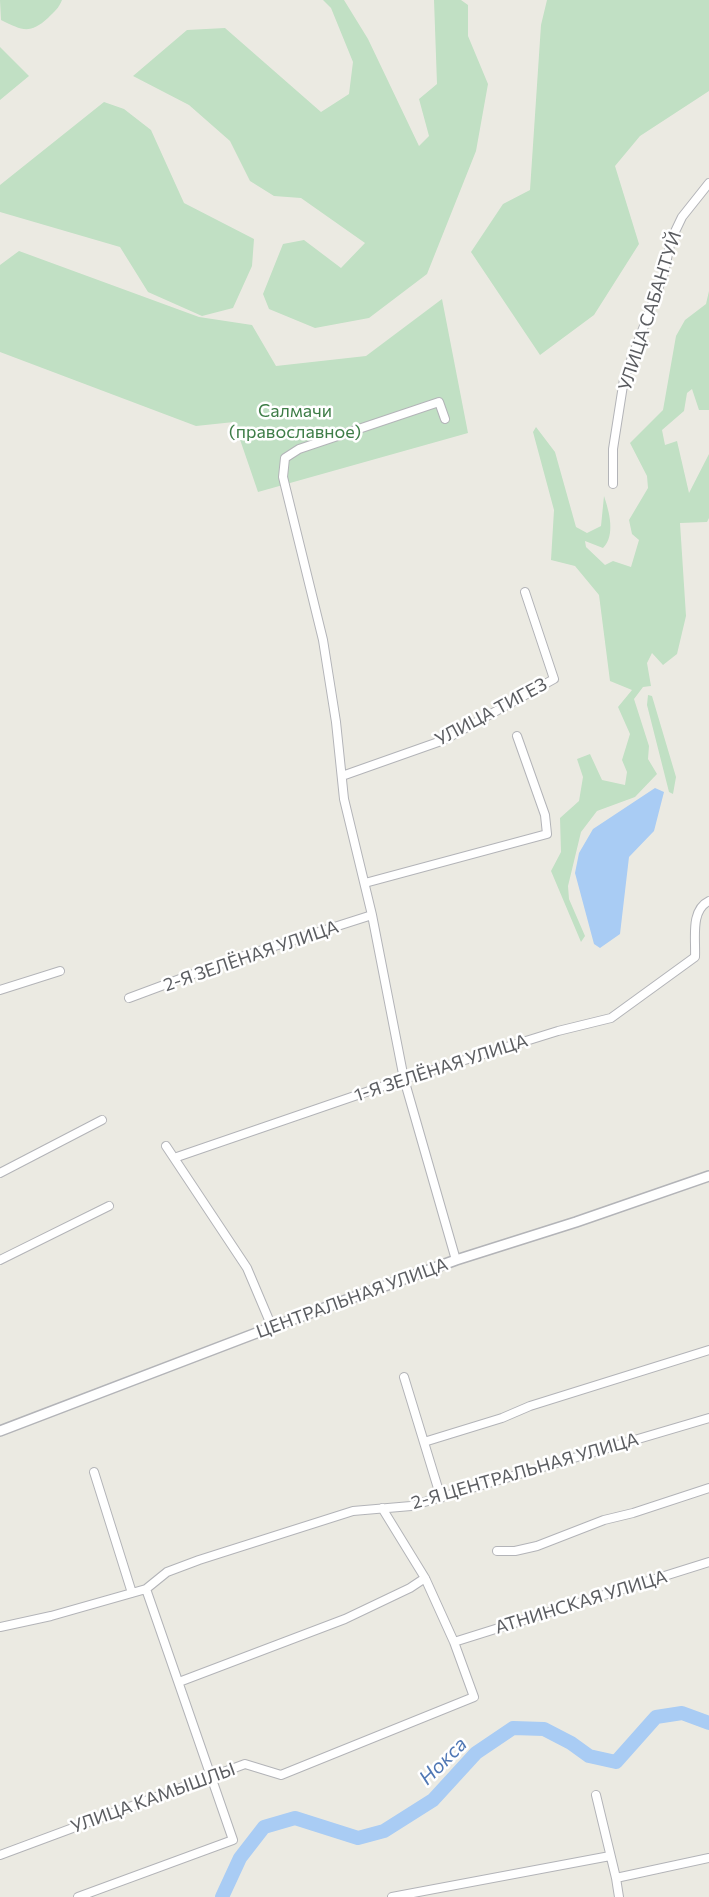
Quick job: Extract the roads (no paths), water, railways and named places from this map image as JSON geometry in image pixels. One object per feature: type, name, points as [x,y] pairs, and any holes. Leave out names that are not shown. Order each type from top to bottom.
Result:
[{"type":"street","name":"УЛИЦА САБАНТУЙ","points":[[613,484],[613,449],[624,379],[664,273],[671,240],[682,217],[709,183]]},
{"type":"street","points":[[445,419],[438,402],[299,449],[285,458],[283,477],[323,640],[344,799],[372,915],[404,1079],[456,1260]]},
{"type":"street","name":"УЛИЦА ТИГЕЗ","points":[[342,776],[444,740],[554,679],[525,592]]},
{"type":"street","points":[[365,883],[547,834],[545,815],[517,736]]},
{"type":"street","name":"1-Я ЗЕЛЁНАЯ УЛИЦА","points":[[174,1158],[404,1079],[558,1031],[611,1018],[695,957],[696,915],[701,904],[709,901]]},
{"type":"street","name":"2-Я ЗЕЛЁНАЯ УЛИЦА","points":[[129,998],[231,960],[372,915]]},
{"type":"street","points":[[0,990],[60,971]]},
{"type":"street","points":[[0,1173],[102,1120]]},
{"type":"street","points":[[166,1146],[247,1268],[272,1327]]},
{"type":"street","name":"ЦЕНТРАЛЬНАЯ УЛИЦА","points":[[0,1431],[272,1327],[456,1260],[709,1176]]},
{"type":"street","points":[[0,1260],[109,1206]]},
{"type":"street","points":[[424,1442],[709,1350]]},
{"type":"street","points":[[404,1377],[441,1498]]},
{"type":"street","name":"2-Я ЦЕНТРАЛЬНАЯ УЛИЦА","points":[[0,1627],[51,1616],[146,1589],[167,1572],[216,1553],[354,1511],[411,1506],[709,1418]]},
{"type":"street","points":[[94,1472],[132,1593]]},
{"type":"street","points":[[497,1551],[515,1551],[537,1546],[604,1520],[709,1488]]},
{"type":"street","points":[[382,1508],[424,1578],[454,1642]]},
{"type":"street","name":"АТНИНСКАЯ УЛИЦА","points":[[454,1642],[709,1562]]},
{"type":"street","points":[[179,1682],[345,1619],[410,1588],[424,1578]]},
{"type":"street","points":[[78,1897],[233,1840],[146,1589]]},
{"type":"street","name":"УЛИЦА КАМЫШЛЫ","points":[[0,1855],[244,1764],[281,1775],[474,1697],[454,1642]]},
{"type":"street","points":[[596,1795],[619,1897]]},
{"type":"street","points":[[392,1897],[610,1856]]},
{"type":"street","points":[[616,1878],[709,1858]]},
{"type":"water","points":[[655,788],[664,792],[654,831],[629,857],[620,934],[600,948],[594,944],[575,873],[579,853],[593,829]]},
{"type":"waterway","name":"Нокса","points":[[222,1897],[240,1858],[264,1827],[295,1818],[358,1838],[384,1831],[433,1800],[476,1753],[513,1728],[544,1729],[571,1743],[589,1756],[616,1762],[656,1717],[682,1713],[709,1723]]},
{"type":"park label","name":"Салмачи (православное)","points":[[295,421]]}]
